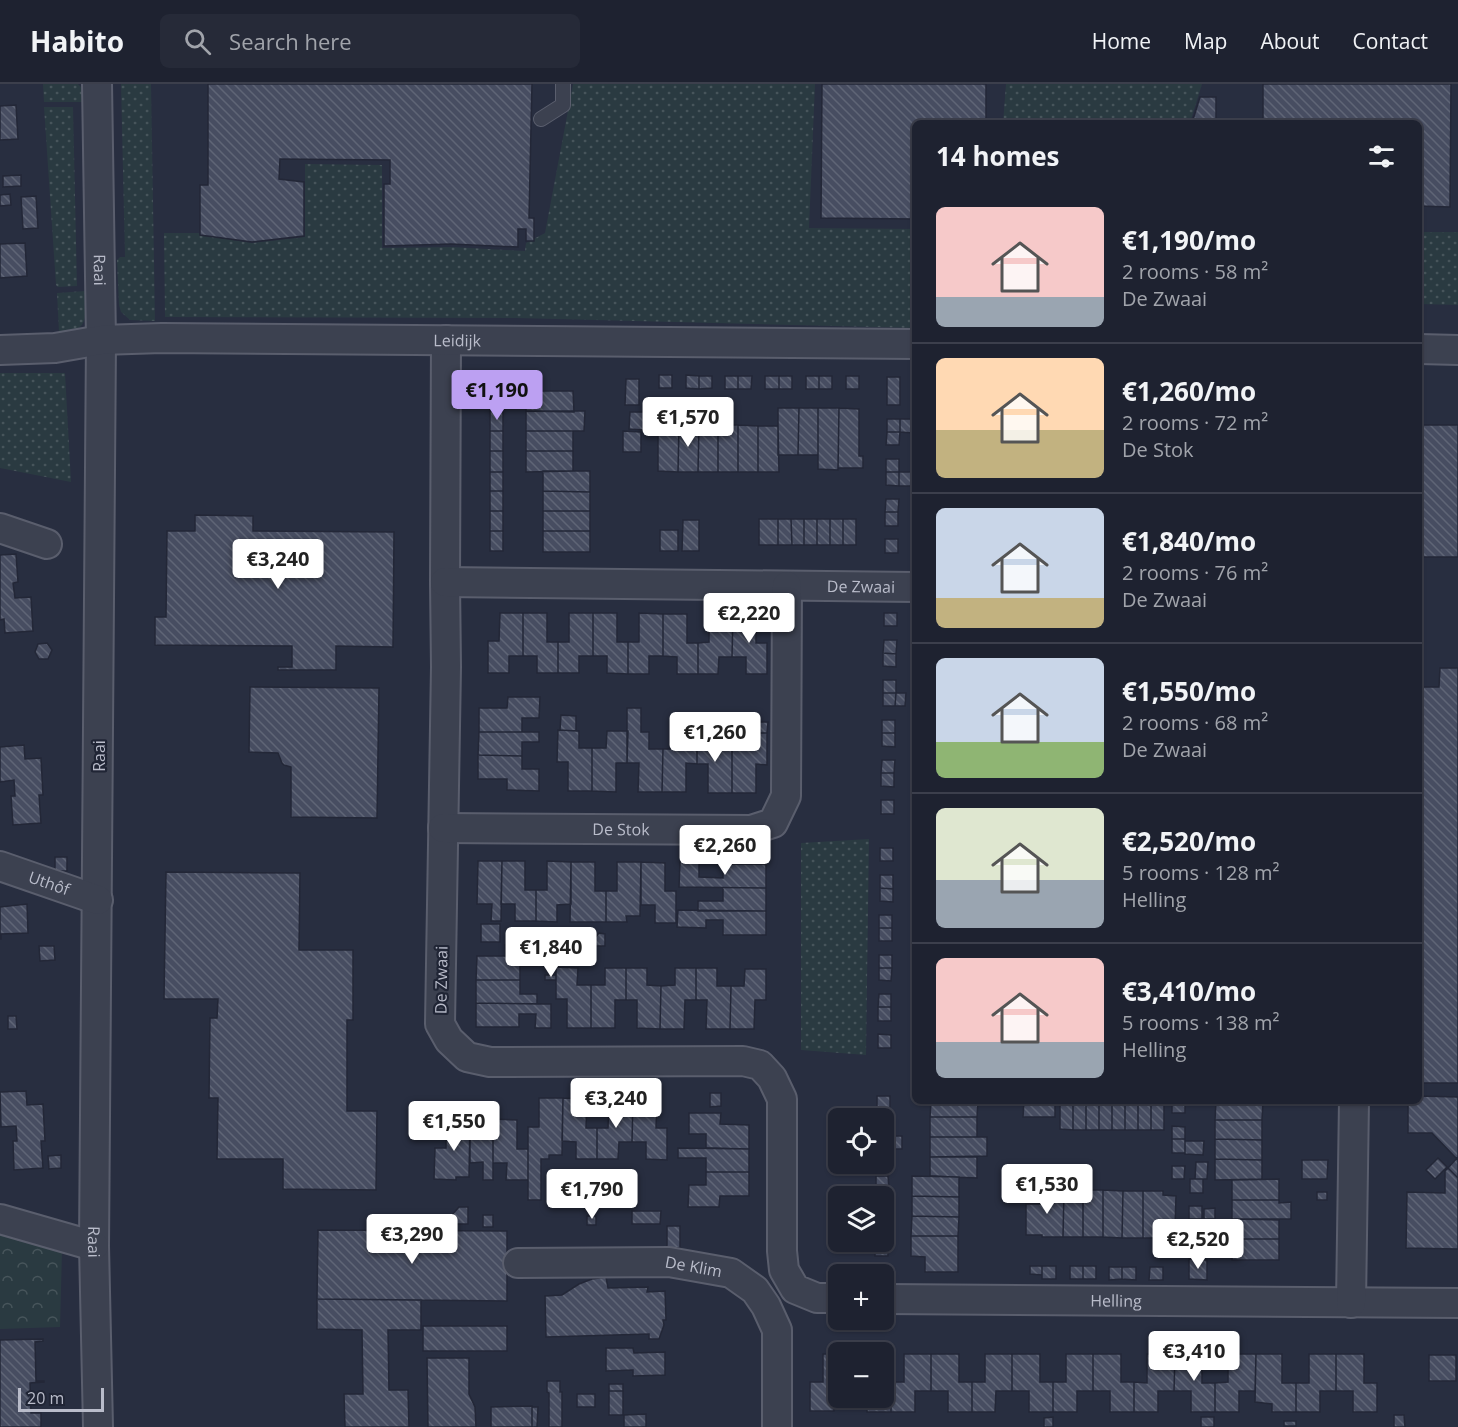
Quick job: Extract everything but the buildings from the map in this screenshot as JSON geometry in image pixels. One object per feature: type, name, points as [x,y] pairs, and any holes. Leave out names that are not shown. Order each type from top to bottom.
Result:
[{"type":"street","name":"Raai","points":[[98,84],[101,340],[94,1246],[98,1427]]},
{"type":"street","name":"Leidijk","points":[[0,350],[55,348],[101,340],[162,338],[912,344]]},
{"type":"street","name":"De Zwaai","points":[[446,340],[446,667],[440,1024],[449,1040],[468,1057],[490,1062],[743,1061],[760,1065],[772,1077],[782,1099],[784,1270],[795,1289],[828,1298]]},
{"type":"street","points":[[1422,349],[1458,350]]},
{"type":"street","points":[[0,528],[47,544]]},
{"type":"street","name":"De Zwaai","points":[[445,582],[912,587]]},
{"type":"street","name":"De Stok","points":[[443,828],[751,830],[773,823],[786,796],[787,586]]},
{"type":"street","name":"Uthôf","points":[[0,866],[98,900]]},
{"type":"street","points":[[1351,1303],[1354,1104]]},
{"type":"street","points":[[0,1219],[94,1246]]},
{"type":"street","name":"De Klim","points":[[518,1263],[669,1262],[731,1273],[755,1290],[766,1306],[777,1330],[777,1427]]},
{"type":"street","name":"Helling","points":[[894,1299],[1458,1303]]},
{"type":"lane","points":[[541,119],[563,105],[563,84]]},
{"type":"green space","points":[[43,84],[78,84],[83,89],[86,102],[44,102]]},
{"type":"green space","points":[[121,84],[151,84],[155,321],[130,320],[121,312],[119,305],[117,260],[125,257]]},
{"type":"green space","points":[[573,84],[815,84],[809,228],[912,229],[912,328],[516,318],[165,317],[164,233],[199,233],[252,243],[305,237],[305,164],[382,165],[382,248],[452,247],[525,251],[526,243],[545,233]]},
{"type":"green space","points":[[1006,84],[1202,84],[1191,120],[1003,120]]},
{"type":"green space","points":[[44,107],[73,107],[77,286],[58,287],[56,285]]},
{"type":"green space","points":[[1422,232],[1458,232],[1458,305],[1422,304]]},
{"type":"green space","points":[[85,291],[85,319],[82,324],[74,330],[59,332],[57,293]]},
{"type":"green space","points":[[0,373],[65,373],[71,482],[0,468]]},
{"type":"green space","points":[[869,839],[866,1055],[801,1050],[801,843]]},
{"type":"green space","points":[[0,1230],[62,1250],[60,1327],[0,1329]]}]
